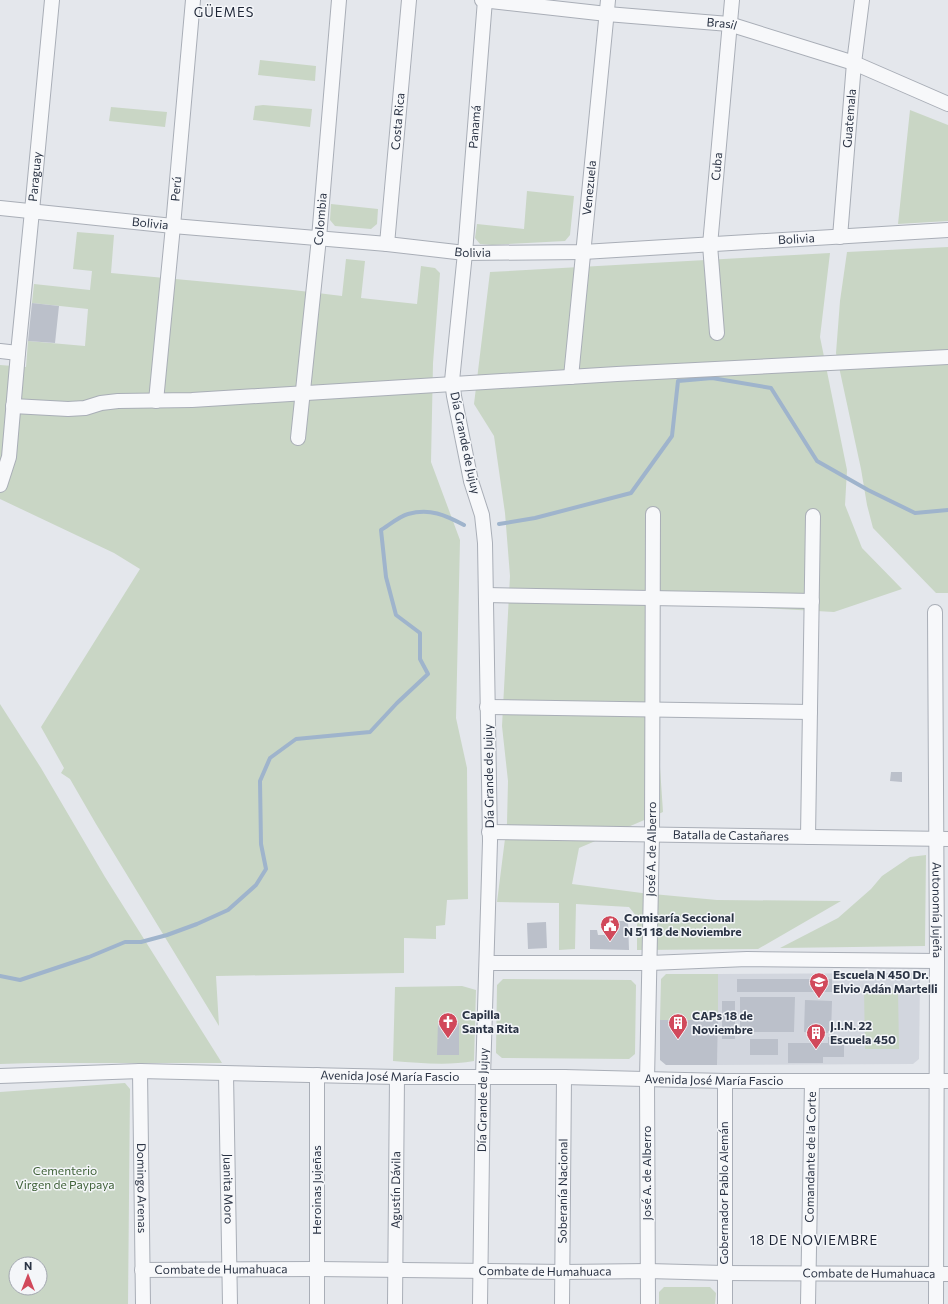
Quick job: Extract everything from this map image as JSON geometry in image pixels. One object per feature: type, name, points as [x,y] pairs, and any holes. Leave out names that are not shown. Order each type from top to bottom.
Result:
[{"type":"street","name":"Paraguay","points":[[0,485],[9,458],[52,0]]},
{"type":"street","name":"Perú","points":[[156,401],[173,226],[192,0]]},
{"type":"street","name":"Colombia","points":[[298,438],[319,238],[339,0]]},
{"type":"street","name":"Costa Rica","points":[[387,244],[409,0]]},
{"type":"street","name":"Brasil","points":[[482,0],[606,14],[729,24],[854,63],[948,104]]},
{"type":"street","name":"Panamá","points":[[465,253],[485,0]]},
{"type":"street","name":"Venezuela","points":[[571,377],[608,0]]},
{"type":"street","name":"Cuba","points":[[717,333],[710,245],[732,0]]},
{"type":"street","name":"Guatemala","points":[[840,237],[854,63],[862,0]]},
{"type":"street","name":"Bolivia","points":[[0,208],[173,226],[387,244],[465,253],[583,252],[948,230]]},
{"type":"street","name":"Día Grande de Jujuy","points":[[465,253],[452,384],[471,481],[482,515],[485,543],[486,595],[489,832],[487,964],[482,1077],[480,1304]]},
{"type":"street","points":[[0,351],[18,353]]},
{"type":"street","points":[[13,406],[68,409],[85,408],[118,401],[156,401],[948,357]]},
{"type":"street","name":"José A. de Alberro","points":[[648,1304],[647,1080],[652,835],[653,514]]},
{"type":"street","points":[[808,837],[813,516]]},
{"type":"street","points":[[486,595],[812,601]]},
{"type":"street","name":"Autonomía Jujeña","points":[[935,612],[942,839],[937,961],[942,1081],[942,1274],[936,1304]]},
{"type":"street","points":[[487,707],[810,712]]},
{"type":"street","name":"Batalla de Castañares","points":[[489,832],[942,839]]},
{"type":"street","points":[[487,964],[650,963],[747,959],[937,961]]},
{"type":"street","name":"Avenida José María Fascio","points":[[0,1076],[140,1071],[397,1077],[564,1077],[647,1080],[812,1082],[942,1081]]},
{"type":"street","name":"Domingo Arenas","points":[[140,1071],[143,1304]]},
{"type":"street","name":"Juanita Moro","points":[[226,1074],[230,1304]]},
{"type":"street","name":"Heroinas Jujeñas","points":[[317,1076],[317,1304]]},
{"type":"street","name":"Agustín Dávila","points":[[395,1304],[397,1077]]},
{"type":"street","name":"Soberanía Nacional","points":[[562,1304],[564,1077]]},
{"type":"street","name":"Gobernador Pablo Alemán","points":[[724,1081],[725,1304]]},
{"type":"street","name":"Comandante de la Corte","points":[[808,1304],[812,1082]]},
{"type":"street","name":"Combate de Humahuaca","points":[[142,1270],[317,1269],[942,1274]]},
{"type":"shaded area","name":"Escuela N 450 Dr. Elvio Adán Martelli","points":[[915,973],[920,979],[919,1059],[913,1064],[717,1065],[718,974]]},
{"type":"green space","points":[[260,60],[316,66],[315,81],[258,75]]},
{"type":"green space","points":[[263,105],[312,109],[310,127],[253,120],[255,106]]},
{"type":"green space","points":[[111,107],[167,112],[165,127],[109,121]]},
{"type":"green space","points":[[910,110],[948,125],[948,221],[898,224]]},
{"type":"green space","points":[[527,191],[574,196],[570,235],[565,241],[492,245],[480,244],[475,238],[477,224],[524,229]]},
{"type":"green space","points":[[331,204],[378,209],[377,224],[371,229],[335,226],[330,220]]},
{"type":"green space","points":[[77,232],[114,235],[111,273],[342,296],[346,259],[365,261],[361,298],[417,304],[421,266],[435,268],[440,273],[433,363],[431,462],[460,540],[456,718],[467,768],[468,899],[447,900],[445,925],[436,926],[436,939],[404,938],[404,973],[216,976],[219,1026],[70,779],[61,773],[64,768],[41,727],[140,569],[114,553],[0,499],[0,365],[26,367],[28,341],[85,346],[88,309],[32,303],[34,284],[90,290],[92,271],[73,269]]},
{"type":"green space","points":[[948,247],[948,593],[936,593],[873,528],[836,353],[840,301],[847,252]]},
{"type":"green space","points":[[830,253],[820,337],[847,470],[845,505],[862,548],[902,589],[834,612],[649,602],[663,812],[579,848],[572,884],[642,893],[717,900],[841,901],[758,949],[637,950],[637,917],[629,907],[576,904],[575,949],[559,950],[559,903],[497,902],[507,823],[508,781],[502,726],[510,576],[505,513],[494,436],[474,404],[490,272]]},
{"type":"green space","points":[[0,704],[41,768],[105,877],[222,1063],[0,1064]]},
{"type":"green space","points":[[926,855],[925,946],[780,948],[838,918],[871,889],[882,876],[910,857]]},
{"type":"green space","points":[[666,974],[718,974],[718,1020],[660,1020],[661,979]]},
{"type":"green space","points":[[503,979],[631,980],[636,985],[635,1054],[629,1059],[502,1058],[496,1053],[497,985]]},
{"type":"green space","points":[[462,986],[476,990],[474,1061],[444,1064],[393,1061],[395,987]]},
{"type":"green space","points":[[864,990],[898,990],[899,1049],[865,1049]]},
{"type":"green space","name":"Cementerio Virgen de Paypaya","points":[[125,1083],[130,1089],[128,1304],[0,1304],[0,1092]]},
{"type":"green space","points":[[664,1287],[710,1287],[716,1293],[715,1304],[659,1304],[659,1292]]},
{"type":"building","points":[[32,303],[59,306],[55,343],[28,341]]},
{"type":"building","points":[[891,772],[902,772],[902,782],[890,781]]},
{"type":"building","name":"Comisaría Seccional N 51 18 de Noviembre","points":[[614,921],[628,921],[629,950],[590,949],[590,930],[597,930],[598,935],[613,935]]},
{"type":"building","points":[[546,922],[547,948],[528,949],[527,923]]},
{"type":"building","points":[[737,979],[832,979],[832,992],[737,992]]},
{"type":"building","points":[[740,997],[795,997],[794,1032],[740,1032]]},
{"type":"building","points":[[805,1000],[832,1001],[831,1033],[804,1032]]},
{"type":"building","points":[[722,1001],[735,1001],[735,1039],[722,1039]]},
{"type":"building","name":"CAPs 18 de Noviembre","points":[[660,1020],[718,1020],[717,1065],[666,1065],[660,1060]]},
{"type":"building","name":"Capilla Santa Rita","points":[[438,1022],[459,1023],[459,1055],[437,1055]]},
{"type":"building","name":"J.I.N. 22 Escuela 450","points":[[828,1037],[844,1037],[844,1057],[823,1057],[823,1063],[788,1063],[788,1043],[828,1043]]},
{"type":"building","points":[[750,1039],[778,1039],[778,1055],[750,1055]]},
{"type":"waterway","points":[[499,524],[535,518],[631,493],[672,436],[678,381],[712,378],[771,388],[817,461],[868,490],[915,513],[948,510]]},
{"type":"waterway","points":[[0,976],[20,980],[89,957],[125,942],[141,942],[167,935],[228,910],[256,885],[266,869],[261,844],[260,781],[270,758],[296,739],[370,732],[397,703],[428,674],[420,659],[420,633],[396,615],[386,577],[381,530],[405,515],[416,512],[430,512],[450,518],[464,525]]},
{"type":"place","name":"Comisaría Seccional N 51 18 de Noviembre","points":[[610,942]]},
{"type":"place","name":"Escuela N 450 Dr. Elvio Adán Martelli","points":[[819,999]]},
{"type":"place","name":"Capilla Santa Rita","points":[[448,1039]]},
{"type":"place","name":"CAPs 18 de Noviembre","points":[[678,1040]]},
{"type":"place","name":"J.I.N. 22 Escuela 450","points":[[816,1050]]},
{"type":"district","name":"GÜEMES","points":[[224,12]]},
{"type":"district","name":"18 DE NOVIEMBRE","points":[[814,1240]]}]
